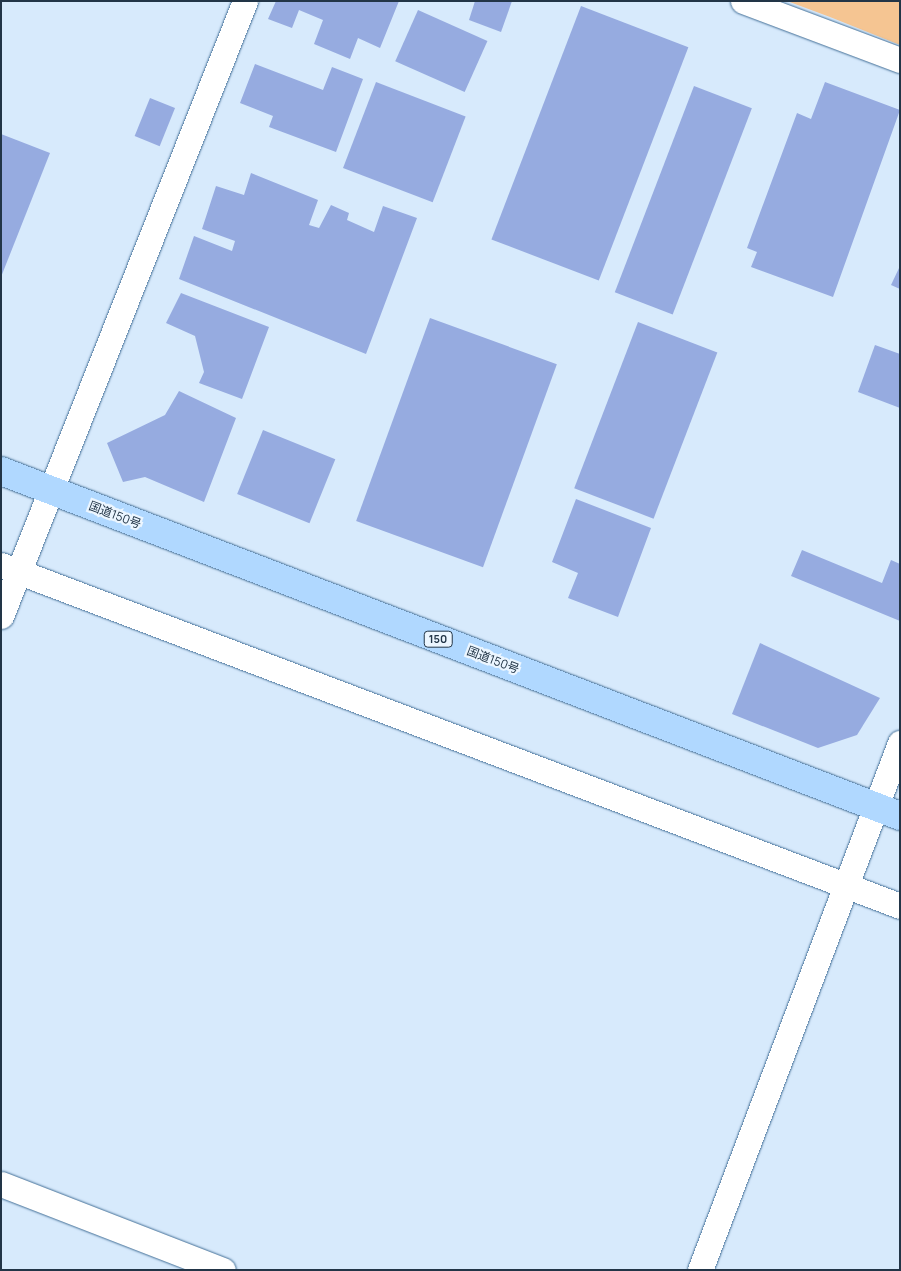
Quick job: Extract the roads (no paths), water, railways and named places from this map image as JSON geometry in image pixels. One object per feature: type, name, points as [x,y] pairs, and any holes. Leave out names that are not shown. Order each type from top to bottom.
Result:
[{"type":"highway","name":"国道150号","points":[[1,471],[888,812]]},
{"type":"street","points":[[1,616],[10,569],[49,489],[245,1]]},
{"type":"street","points":[[743,1],[900,60]]},
{"type":"street","points":[[10,569],[900,906]]},
{"type":"street","points":[[700,1270],[846,886],[888,812],[900,743]]},
{"type":"street","points":[[1,1184],[223,1270]]}]
